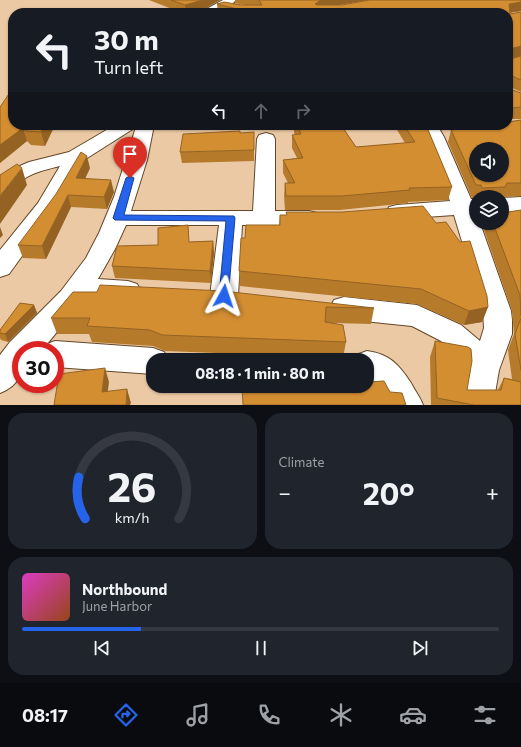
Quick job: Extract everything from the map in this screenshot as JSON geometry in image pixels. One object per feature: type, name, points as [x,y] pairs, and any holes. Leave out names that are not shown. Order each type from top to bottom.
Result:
[{"type":"street","points":[[206,0],[226,2],[242,8]]},
{"type":"street","points":[[215,8],[226,2]]},
{"type":"street","points":[[0,187],[20,173],[36,166],[76,156],[120,130]]},
{"type":"street","points":[[31,341],[54,318],[95,264],[118,218],[144,130]]},
{"type":"street","points":[[438,133],[469,204]]},
{"type":"street","points":[[264,218],[266,140]]},
{"type":"street","points":[[0,268],[48,206],[76,156]]},
{"type":"street","points":[[509,205],[521,204]]},
{"type":"street","points":[[376,214],[469,206]]},
{"type":"street","points":[[118,218],[332,218]]},
{"type":"street","points":[[224,297],[231,218]]},
{"type":"street","points":[[476,230],[499,324],[496,342],[485,364],[477,405]]},
{"type":"street","points":[[78,288],[153,293]]},
{"type":"street","points":[[323,306],[417,316],[451,332],[485,364]]},
{"type":"street","points":[[0,350],[21,351],[0,380]]},
{"type":"street","points":[[64,355],[146,360]]},
{"type":"street","points":[[374,366],[381,368],[392,379],[407,405]]},
{"type":"building","points":[[171,0],[203,0],[185,5]]},
{"type":"building","points":[[259,0],[321,0],[315,4],[342,5],[370,0],[521,0],[521,2],[509,4],[509,8],[233,8],[217,4],[224,2],[241,5],[262,5]]},
{"type":"building","points":[[521,12],[521,46],[513,48],[513,13]]},
{"type":"building","points":[[521,56],[521,80],[513,76],[513,58]]},
{"type":"building","points":[[513,90],[521,93],[521,107],[513,108]]},
{"type":"building","points":[[8,95],[8,130],[20,130],[0,145],[0,107]]},
{"type":"building","points":[[521,120],[521,183],[507,183],[505,187],[482,188],[481,185],[476,185],[475,182],[509,182],[509,142],[469,142],[469,170],[451,130],[513,130],[513,121]]},
{"type":"building","points":[[25,130],[42,130],[41,132]]},
{"type":"building","points":[[299,130],[344,130],[356,147],[415,142],[407,130],[428,130],[452,187],[409,188],[410,190],[342,196],[286,196],[285,183],[295,183],[283,160],[303,158],[292,135],[301,134]]},
{"type":"building","points":[[240,131],[240,133],[254,132],[254,150],[180,152],[183,134]]},
{"type":"building","points":[[81,152],[87,156],[76,178],[111,180],[104,197],[68,195],[42,246],[18,245],[56,194]]},
{"type":"building","points":[[17,164],[22,168],[0,196],[0,175]]},
{"type":"building","points":[[423,206],[436,223],[446,222],[460,242],[470,241],[487,296],[488,307],[469,311],[421,289],[239,271],[241,238],[245,238],[246,225],[280,225],[280,215],[287,215],[286,212],[342,212]]},
{"type":"building","points":[[521,210],[521,316],[520,295],[496,230],[509,230],[509,212]]},
{"type":"building","points":[[188,225],[189,242],[213,241],[210,271],[112,266],[117,246],[158,245],[158,228]]},
{"type":"building","points":[[100,285],[223,291],[374,308],[326,307],[325,322],[343,325],[346,342],[162,335],[150,330],[87,326],[90,318],[51,318],[73,292],[97,292]]},
{"type":"building","points":[[20,303],[34,305],[5,334],[0,333],[0,330]]},
{"type":"building","points":[[521,318],[521,370],[515,334]]},
{"type":"building","points":[[435,341],[468,347],[471,349],[472,361],[467,390],[501,390],[504,378],[521,382],[521,405],[474,405],[437,398]]},
{"type":"building","points":[[105,368],[102,392],[127,389],[126,405],[54,405],[56,393],[64,393],[64,373]]},
{"type":"building","points":[[384,381],[390,392],[402,393],[406,405],[243,405],[242,393],[374,393],[374,382]]},
{"type":"route","points":[[130,178],[118,218],[231,218],[224,296]]}]
